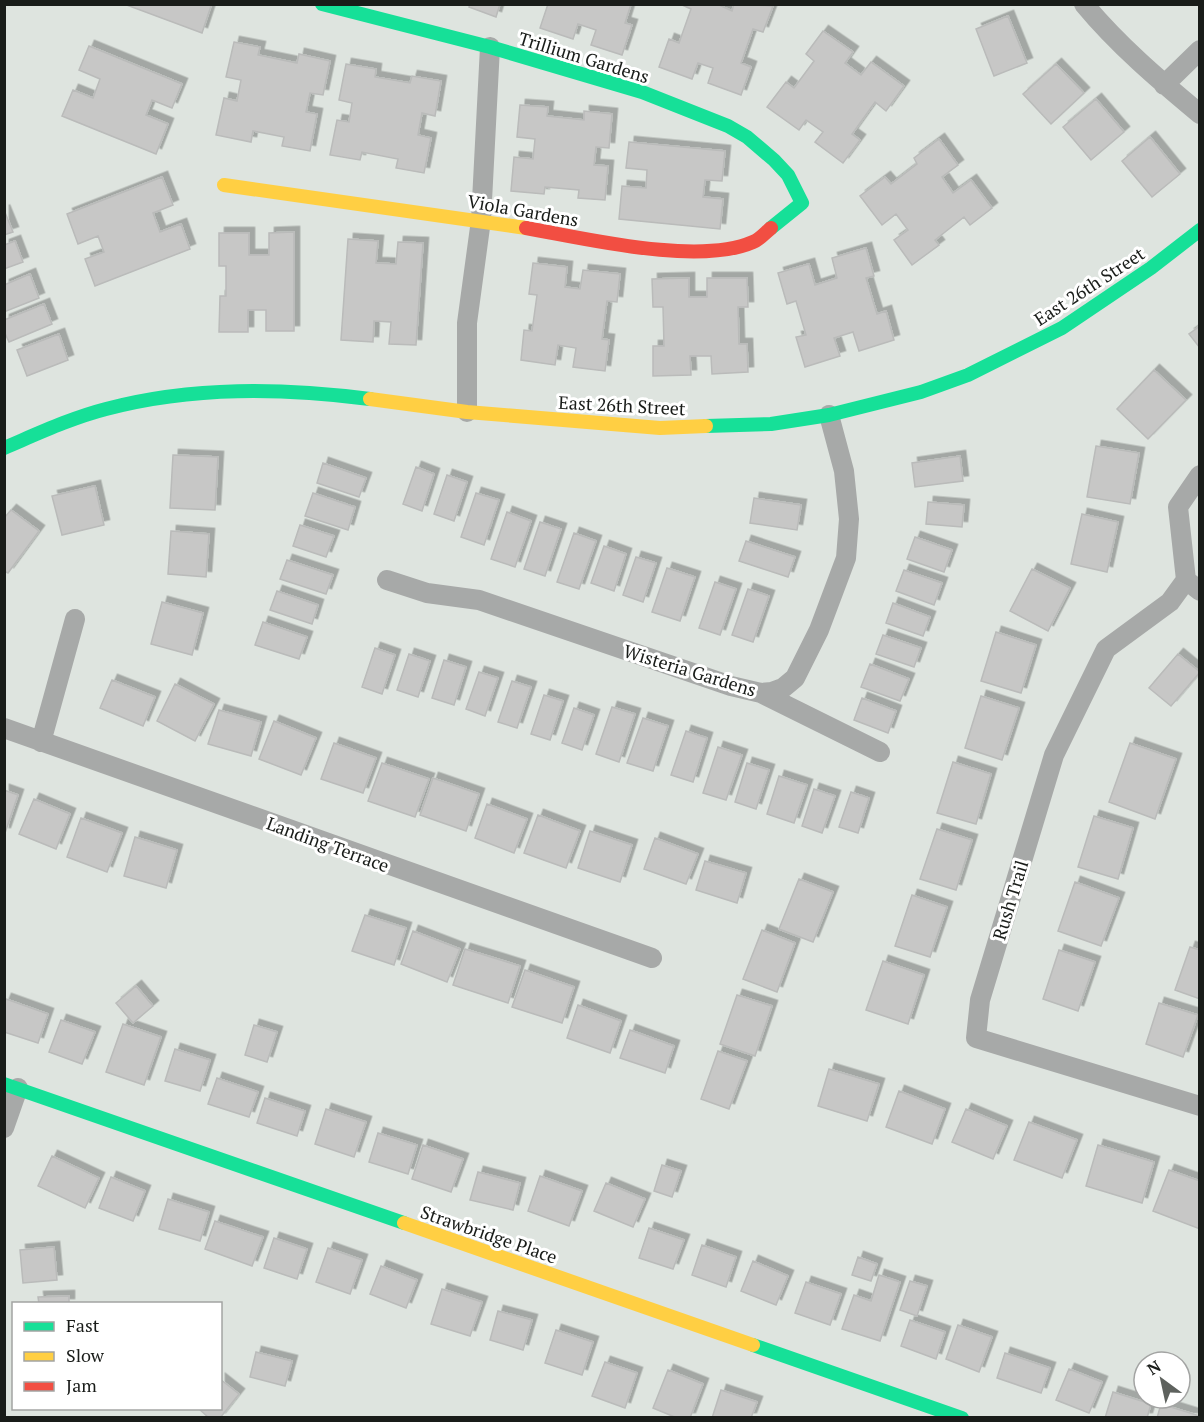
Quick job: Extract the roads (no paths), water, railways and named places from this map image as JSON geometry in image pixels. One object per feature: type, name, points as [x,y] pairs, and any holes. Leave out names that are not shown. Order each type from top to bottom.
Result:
[{"type":"street","name":"Trillium Gardens","points":[[322,4],[490,47],[642,92],[728,126],[747,137],[774,160],[788,175],[802,203]]},
{"type":"street","points":[[1084,4],[1101,24],[1164,85],[1200,114]]},
{"type":"street","points":[[467,412],[467,323],[481,220],[490,47]]},
{"type":"street","points":[[1164,85],[1200,50]]},
{"type":"street","name":"Viola Gardens","points":[[224,185],[481,220],[644,248],[703,252],[730,249],[754,242],[802,203]]},
{"type":"street","name":"East 26th Street","points":[[6,442],[105,409],[157,397],[210,391],[314,392],[467,412],[660,428],[771,424],[829,415],[921,392],[968,375],[1062,328],[1151,268],[1200,230]]},
{"type":"street","name":"Wisteria Gardens","points":[[387,580],[427,592],[479,600],[731,686],[761,693],[783,688],[795,678],[819,630],[846,558],[849,519],[844,471],[829,415]]},
{"type":"street","points":[[1193,586],[1178,507],[1200,475]]},
{"type":"street","name":"Rush Trail","points":[[1193,586],[1106,649],[1054,756],[980,1000],[976,1038],[1200,1106]]},
{"type":"street","points":[[41,742],[75,619]]},
{"type":"street","points":[[761,693],[880,752]]},
{"type":"street","name":"Landing Terrace","points":[[4,728],[652,958]]},
{"type":"street","points":[[4,1128],[11,1086]]},
{"type":"street","name":"Strawbridge Place","points":[[11,1086],[917,1410],[963,1418]]}]
